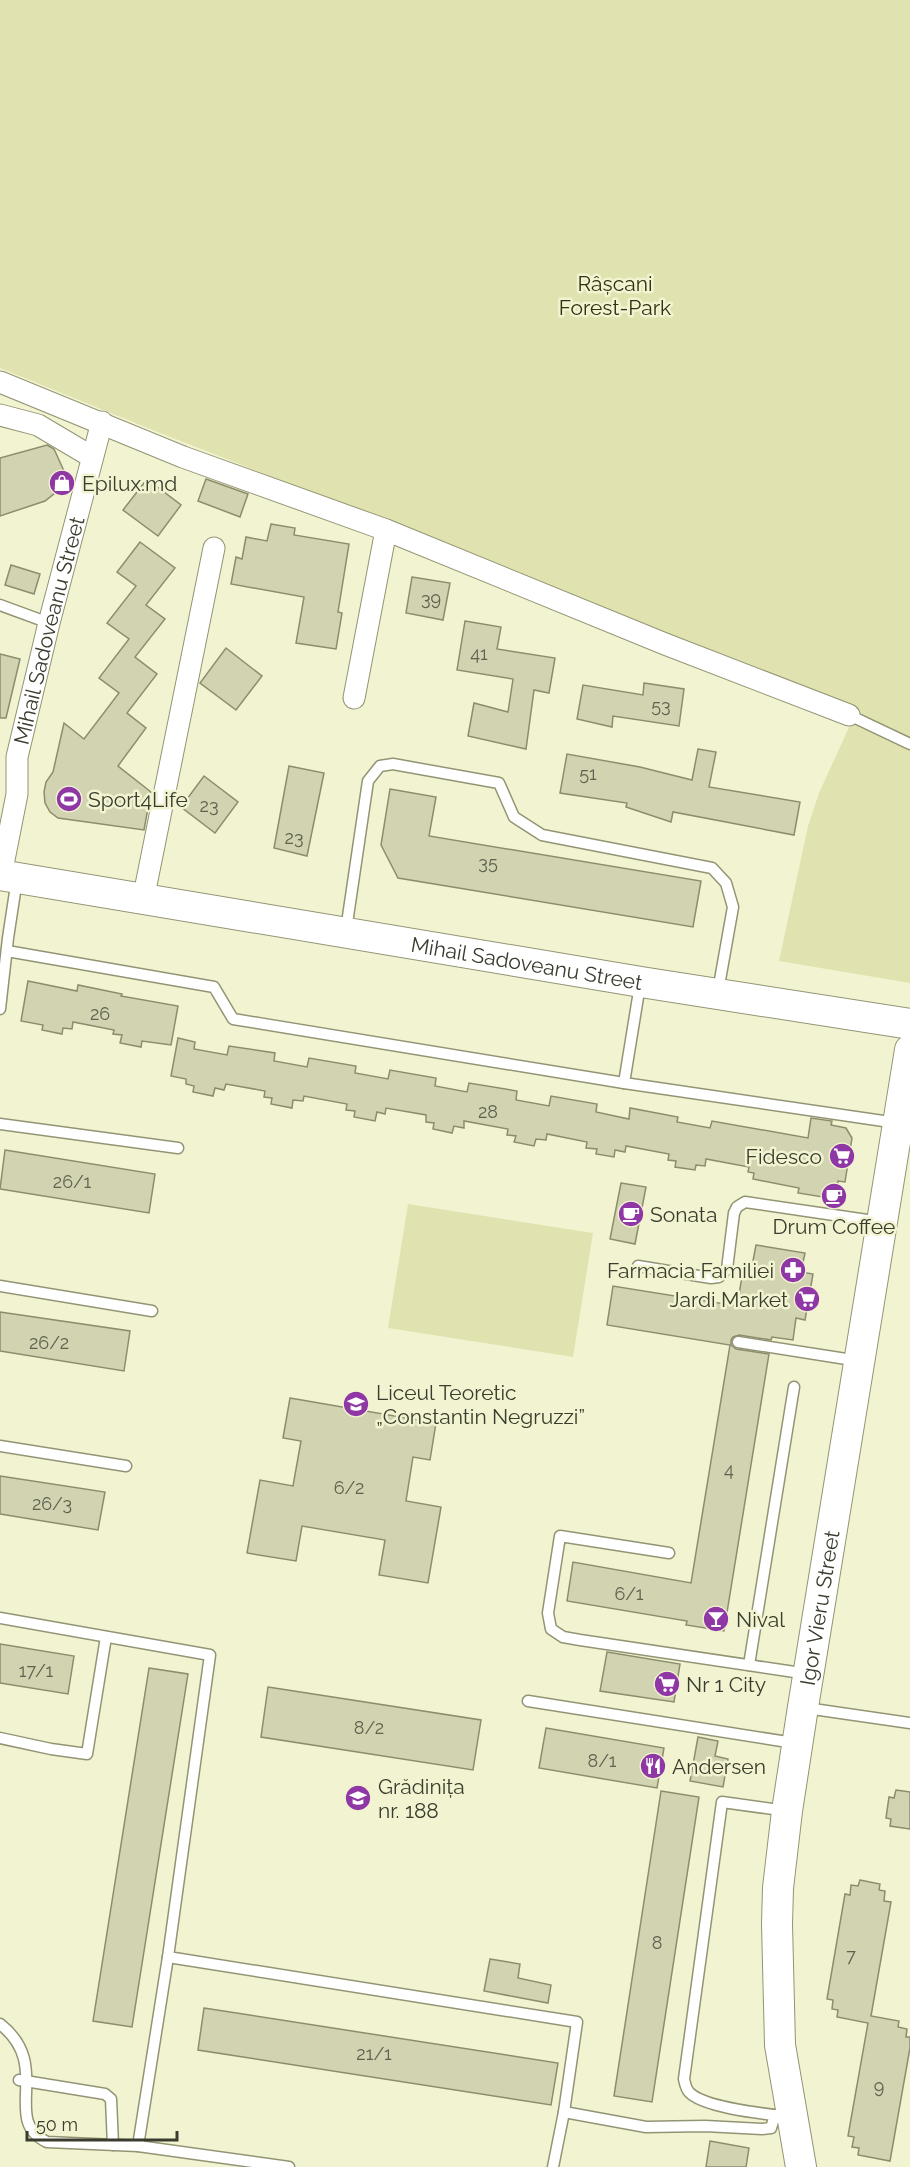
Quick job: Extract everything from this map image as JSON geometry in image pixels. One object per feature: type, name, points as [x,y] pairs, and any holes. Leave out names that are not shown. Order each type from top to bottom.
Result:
[{"type":"main road","name":"Mihail Sadoveanu Street","points":[[6,876],[581,970],[641,982],[910,1024]]},
{"type":"main road","name":"Igor Vieru Street","points":[[801,2167],[784,2116],[778,2003],[778,1888],[808,1674],[910,1050]]},
{"type":"street","points":[[0,382],[183,457],[386,530],[655,640],[849,715]]},
{"type":"street","points":[[0,416],[38,425],[92,457]]},
{"type":"street","name":"Mihail Sadoveanu Street","points":[[6,876],[17,794],[17,757],[48,623],[102,422]]},
{"type":"street","points":[[354,698],[386,530]]},
{"type":"street","points":[[142,900],[214,548]]},
{"type":"lane","points":[[0,605],[48,623]]},
{"type":"lane","points":[[849,715],[910,744]]},
{"type":"lane","points":[[345,933],[368,781],[380,766],[393,764],[499,783],[514,817],[542,835],[712,868],[726,883],[733,907],[718,994]]},
{"type":"lane","points":[[0,1009],[7,951],[6,876]]},
{"type":"lane","points":[[7,951],[214,987],[233,1019],[624,1083],[898,1123]]},
{"type":"lane","points":[[624,1083],[641,982]]},
{"type":"lane","points":[[0,1124],[178,1148]]},
{"type":"lane","points":[[638,1266],[711,1278],[719,1277],[727,1269],[734,1213],[737,1207],[745,1202],[882,1222]]},
{"type":"lane","points":[[0,1287],[152,1311]]},
{"type":"lane","points":[[738,1342],[859,1361]]},
{"type":"lane","points":[[749,1665],[794,1387]]},
{"type":"lane","points":[[0,1446],[126,1466]]},
{"type":"lane","points":[[669,1553],[560,1536],[548,1613],[551,1629],[563,1637],[580,1641],[808,1674]]},
{"type":"lane","points":[[0,1618],[210,1655],[168,1957],[138,2146]]},
{"type":"lane","points":[[0,1738],[87,1754],[106,1636]]},
{"type":"lane","points":[[528,1701],[797,1744]]},
{"type":"lane","points":[[803,1707],[910,1723]]},
{"type":"lane","points":[[784,2116],[732,2109],[694,2097],[687,2090],[684,2079],[722,1802],[787,1811]]},
{"type":"lane","points":[[168,1957],[577,2022],[564,2112],[553,2167]]},
{"type":"lane","points":[[0,2024],[11,2033],[19,2047],[21,2067],[15,2093]]},
{"type":"lane","points":[[19,2080],[105,2094],[111,2099],[113,2145]]},
{"type":"lane","points":[[564,2112],[646,2127],[762,2129],[771,2128],[784,2116]]},
{"type":"lane","points":[[15,2118],[22,2129],[33,2138],[47,2142],[138,2146],[289,2167]]},
{"type":"green space","name":"Râșcani Forest-Park","points":[[0,0],[910,0],[910,983],[779,961],[808,826],[819,793],[856,712],[0,368]]},
{"type":"green space","points":[[408,1204],[593,1233],[573,1357],[388,1328]]},
{"type":"building","points":[[47,445],[54,449],[69,482],[45,501],[0,516],[0,458]]},
{"type":"building","points":[[147,479],[181,505],[158,536],[123,510]]},
{"type":"building","points":[[206,479],[248,494],[240,517],[198,501]]},
{"type":"building","points":[[271,524],[295,528],[294,535],[349,544],[338,612],[342,613],[336,649],[296,643],[304,597],[231,584],[236,557],[242,559],[246,537],[267,541]]},
{"type":"building","points":[[140,542],[175,568],[146,605],[165,619],[135,657],[157,674],[127,713],[146,728],[118,766],[151,792],[144,830],[58,818],[50,812],[45,803],[44,792],[46,782],[53,772],[64,723],[84,739],[119,693],[99,678],[129,639],[107,623],[136,586],[117,572]]},
{"type":"building","points":[[11,565],[40,574],[34,594],[5,585]]},
{"type":"building","points":[[412,577],[450,583],[443,620],[406,613]]},
{"type":"building","points":[[465,621],[501,627],[497,649],[555,658],[549,693],[534,690],[526,749],[468,736],[474,703],[508,712],[513,679],[457,670]]},
{"type":"building","points":[[226,648],[262,676],[236,710],[200,683]]},
{"type":"building","points":[[0,654],[20,659],[6,718],[0,718]]},
{"type":"building","points":[[644,683],[684,689],[679,726],[613,716],[612,727],[577,719],[583,685],[643,695]]},
{"type":"building","points":[[698,749],[716,752],[709,787],[800,802],[794,835],[673,812],[671,822],[626,807],[627,803],[560,793],[567,754],[640,767],[692,780]]},
{"type":"building","points":[[289,766],[324,773],[307,856],[274,848]]},
{"type":"building","points":[[204,776],[238,802],[215,833],[181,807]]},
{"type":"building","points":[[390,789],[436,797],[429,836],[701,881],[693,927],[398,878],[381,845]]},
{"type":"building","points":[[28,981],[77,991],[78,985],[122,994],[121,996],[178,1006],[171,1045],[142,1041],[141,1047],[120,1043],[122,1035],[113,1034],[114,1030],[73,1022],[72,1029],[63,1028],[62,1034],[42,1030],[43,1025],[21,1021]]},
{"type":"building","points":[[178,1038],[195,1042],[194,1049],[227,1055],[229,1046],[275,1053],[274,1061],[307,1067],[309,1058],[356,1066],[355,1073],[388,1079],[390,1070],[436,1078],[435,1086],[467,1092],[469,1083],[517,1091],[516,1100],[549,1106],[551,1096],[597,1104],[596,1112],[629,1119],[630,1108],[678,1117],[677,1122],[710,1128],[712,1121],[808,1138],[811,1118],[832,1121],[831,1125],[846,1128],[852,1138],[845,1182],[838,1181],[835,1199],[798,1193],[799,1188],[753,1179],[754,1173],[748,1172],[749,1167],[706,1159],[705,1166],[696,1165],[695,1170],[675,1167],[676,1161],[668,1160],[669,1154],[626,1146],[625,1152],[615,1150],[614,1157],[596,1154],[597,1149],[586,1148],[587,1142],[547,1134],[546,1140],[536,1139],[534,1146],[514,1142],[516,1136],[507,1135],[508,1129],[464,1121],[464,1128],[454,1126],[452,1133],[433,1129],[434,1123],[426,1122],[426,1115],[386,1108],[385,1114],[377,1112],[375,1121],[354,1117],[355,1111],[346,1110],[347,1104],[304,1096],[303,1101],[293,1100],[292,1108],[271,1104],[272,1098],[264,1097],[265,1091],[226,1084],[224,1090],[215,1088],[213,1096],[193,1092],[194,1086],[186,1084],[186,1079],[171,1076]]},
{"type":"building","points":[[5,1150],[155,1174],[149,1213],[0,1189]]},
{"type":"building","points":[[621,1183],[646,1187],[635,1244],[610,1239]]},
{"type":"building","points":[[756,1245],[805,1253],[801,1272],[813,1274],[805,1320],[796,1318],[793,1340],[772,1337],[771,1340],[739,1335],[731,1340],[731,1345],[736,1349],[769,1354],[724,1631],[686,1625],[687,1621],[567,1601],[573,1562],[691,1583],[730,1345],[607,1325],[613,1286],[737,1306],[743,1271],[746,1272],[748,1266],[752,1266]]},
{"type":"building","points":[[0,1312],[130,1331],[124,1371],[0,1351]]},
{"type":"building","points":[[290,1398],[436,1423],[430,1460],[413,1457],[406,1501],[441,1507],[428,1583],[379,1575],[385,1540],[302,1526],[296,1561],[247,1553],[260,1480],[293,1486],[301,1441],[283,1438]]},
{"type":"building","points":[[0,1476],[105,1492],[98,1530],[0,1514]]},
{"type":"building","points":[[0,1644],[74,1656],[68,1694],[0,1683]]},
{"type":"building","points":[[607,1652],[680,1664],[674,1702],[600,1691]]},
{"type":"building","points":[[149,1668],[188,1674],[132,2027],[93,2021]]},
{"type":"building","points":[[268,1687],[481,1720],[473,1770],[261,1737]]},
{"type":"building","points":[[546,1728],[664,1748],[657,1788],[539,1768]]},
{"type":"building","points":[[698,1737],[718,1741],[715,1756],[728,1759],[723,1787],[690,1781]]},
{"type":"building","points":[[896,1790],[910,1792],[910,1829],[890,1826],[891,1819],[886,1818],[889,1797],[894,1798]]},
{"type":"building","points":[[661,1791],[699,1797],[652,2102],[614,2096]]},
{"type":"building","points":[[860,1880],[880,1884],[879,1890],[885,1891],[884,1901],[891,1902],[871,2016],[899,2021],[898,2027],[907,2029],[906,2037],[910,2037],[890,2161],[858,2155],[859,2148],[852,2147],[854,2137],[848,2136],[868,2023],[837,2017],[838,2010],[832,2009],[833,2000],[827,1999],[845,1894],[850,1895],[851,1885],[858,1886]]},
{"type":"building","points":[[490,1959],[520,1964],[518,1978],[551,1985],[548,2003],[484,1991]]},
{"type":"building","points":[[204,2008],[558,2063],[551,2105],[198,2050]]},
{"type":"building","points":[[710,2141],[749,2148],[746,2167],[706,2167]]},
{"type":"place","name":"Epilux.md","points":[[62,483]]},
{"type":"place","name":"Sport4Life","points":[[69,799]]},
{"type":"place","name":"Fidesco","points":[[842,1156]]},
{"type":"place","name":"Drum Coffee","points":[[834,1196]]},
{"type":"place","name":"Sonata","points":[[631,1214]]},
{"type":"place","name":"Farmacia Familiei","points":[[793,1270]]},
{"type":"place","name":"Jardi Market","points":[[807,1299]]},
{"type":"place","name":"Liceul Teoretic „Constantin Negruzzi”","points":[[356,1404]]},
{"type":"place","name":"Nival","points":[[716,1619]]},
{"type":"place","name":"Nr 1 City","points":[[667,1684]]},
{"type":"place","name":"Andersen","points":[[653,1766]]},
{"type":"place","name":"Grădinița nr. 188","points":[[358,1798]]}]
